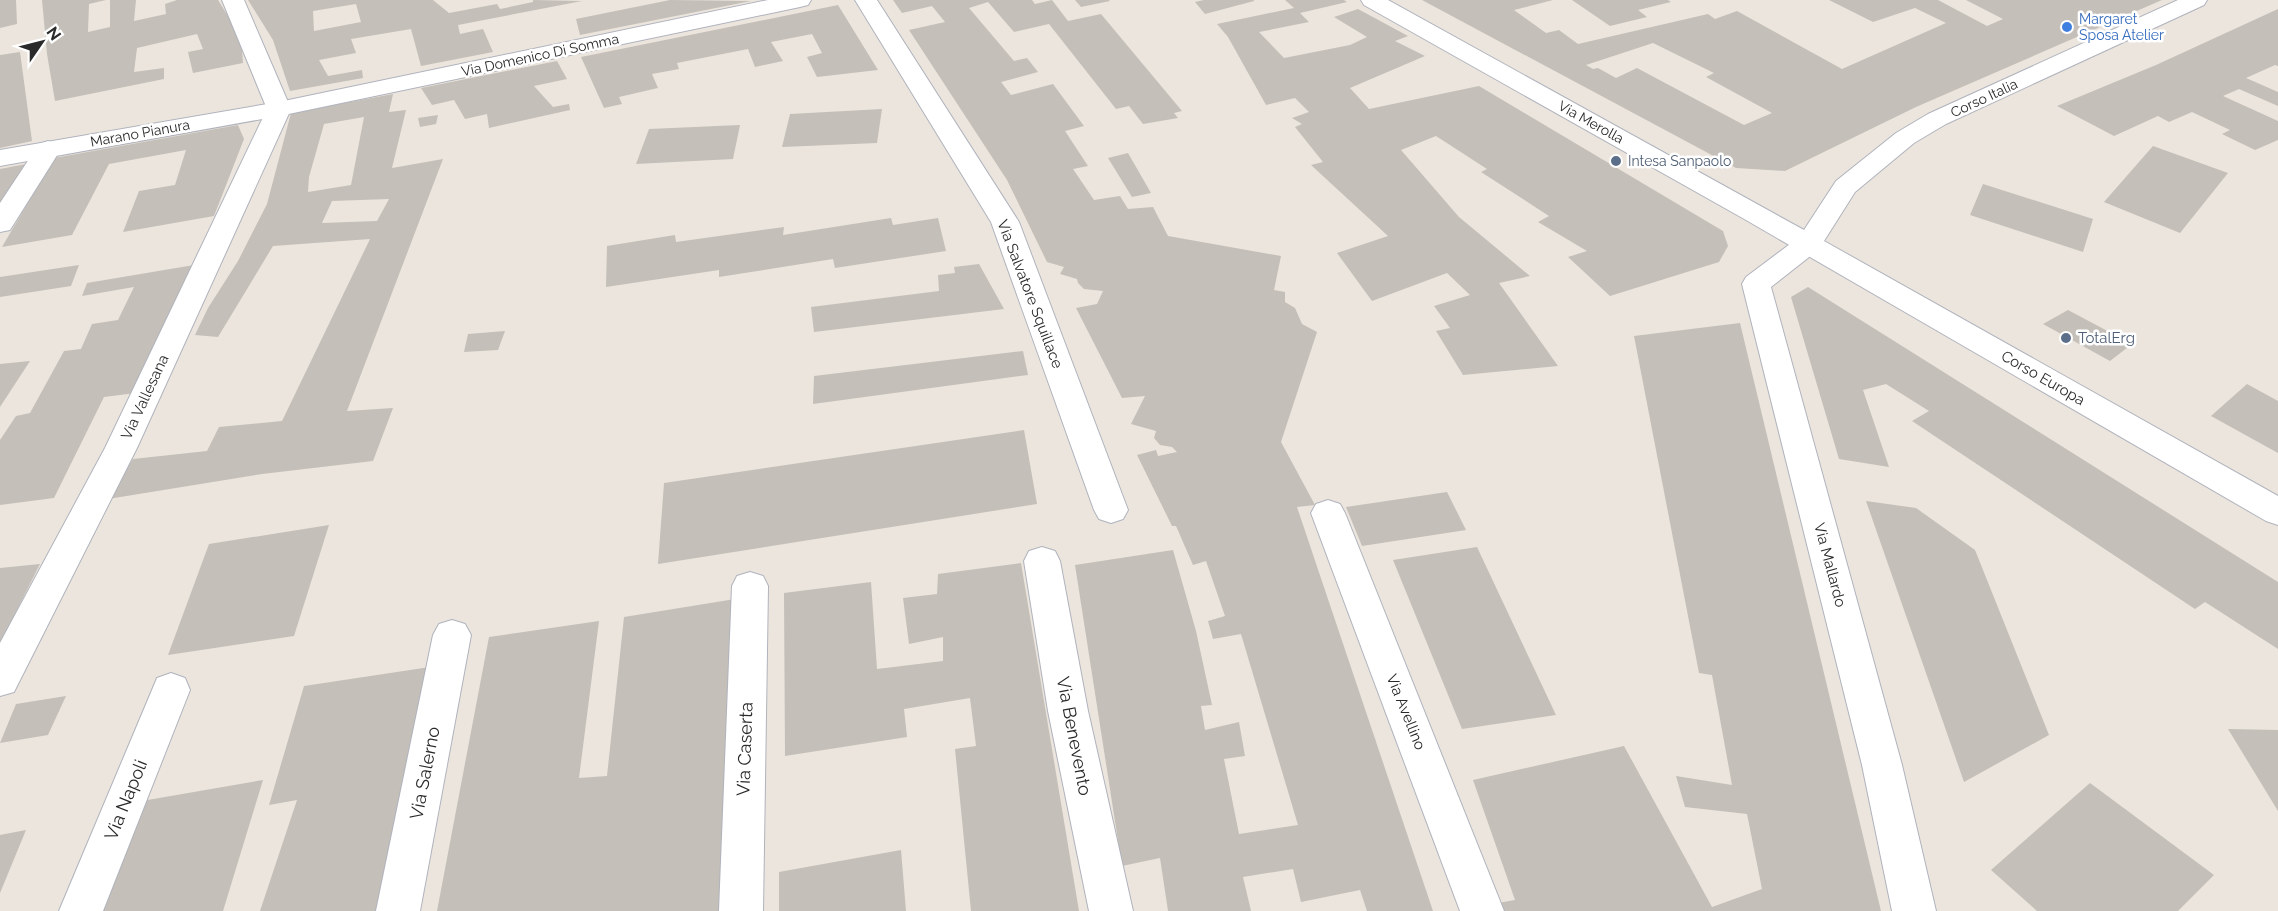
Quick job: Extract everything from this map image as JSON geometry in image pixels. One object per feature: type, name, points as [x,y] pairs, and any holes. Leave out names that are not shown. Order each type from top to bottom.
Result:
[{"type":"street","points":[[233,0],[279,109]]},
{"type":"street","name":"Via Domenico Di Somma","points":[[279,109],[800,0]]},
{"type":"street","name":"Via Salvatore Squillace","points":[[866,0],[1005,222],[1112,510]]},
{"type":"street","name":"Via Merolla","points":[[1372,0],[1808,244]]},
{"type":"street","name":"Corso Italia","points":[[1808,244],[1845,187],[1905,138],[1937,119],[2196,0]]},
{"type":"street","name":"Marano Pianura","points":[[0,158],[279,109]]},
{"type":"street","name":"Via Vallesana","points":[[0,680],[121,448],[279,109]]},
{"type":"street","points":[[0,224],[48,149]]},
{"type":"street","name":"Corso Europa","points":[[1808,244],[2278,512]]},
{"type":"street","name":"Via Mallardo","points":[[1808,244],[1756,284],[1882,765],[1914,911]]},
{"type":"street","name":"Via Avellino","points":[[1328,513],[1482,911]]},
{"type":"street","name":"Via Benevento","points":[[1042,561],[1068,711],[1111,911]]},
{"type":"street","name":"Via Caserta","points":[[741,911],[750,586]]},
{"type":"street","name":"Via Salerno","points":[[398,911],[452,635]]},
{"type":"street","name":"Via Napoli","points":[[81,911],[171,690]]},
{"type":"building","points":[[0,0],[16,0],[17,24],[0,28]]},
{"type":"building","points":[[42,0],[106,0],[89,4],[88,32],[110,27],[110,0],[136,0],[134,21],[166,14],[165,4],[177,0],[218,0],[241,37],[243,63],[193,73],[188,52],[203,49],[197,34],[137,48],[134,72],[164,68],[164,79],[55,101],[47,54]]},
{"type":"building","points":[[248,0],[433,0],[449,13],[497,4],[500,9],[533,2],[533,0],[582,1],[458,25],[460,34],[483,29],[493,52],[421,66],[411,29],[351,39],[356,53],[319,60],[328,76],[362,70],[363,78],[290,91],[273,40]],"holes":[[[356,4],[361,22],[314,31],[313,11]]]},
{"type":"building","points":[[670,0],[751,1],[580,35],[576,19]]},
{"type":"building","points":[[893,0],[1032,0],[1035,4],[1052,0],[1068,21],[1101,14],[1182,111],[1174,113],[1178,118],[1143,124],[1129,106],[1116,109],[1049,24],[1014,32],[988,2],[969,8],[1014,61],[1027,58],[1038,72],[1001,82],[1011,95],[1053,84],[1084,126],[1065,131],[1088,166],[1073,169],[1094,200],[1120,196],[1128,209],[1153,207],[1168,236],[1281,256],[1274,290],[1285,292],[1285,302],[1295,308],[1302,324],[1317,332],[1281,442],[1315,505],[1297,507],[1433,911],[1367,911],[1360,890],[1301,902],[1293,869],[1243,877],[1251,911],[1168,911],[1160,858],[1122,866],[1075,565],[1173,550],[1196,631],[1212,705],[1201,706],[1205,730],[1239,722],[1245,756],[1224,759],[1239,834],[1298,825],[1241,634],[1213,639],[1208,621],[1225,616],[1206,561],[1193,565],[1176,526],[1172,526],[1137,455],[1156,450],[1158,456],[1177,452],[1172,447],[1160,445],[1154,438],[1156,431],[1131,424],[1145,396],[1122,398],[1076,308],[1097,304],[1103,291],[1084,289],[1077,279],[1060,274],[1064,267],[1047,262],[1007,180],[909,30],[945,22],[932,6],[902,13]]},
{"type":"building","points":[[1075,0],[1109,0],[1110,1],[1081,7]]},
{"type":"building","points":[[1204,0],[1254,1],[1205,14],[1195,2]]},
{"type":"building","points":[[1285,0],[1344,0],[1347,2],[1300,13],[1309,22],[1259,32],[1284,58],[1350,45],[1367,37],[1334,17],[1358,9],[1408,36],[1395,41],[1425,56],[1350,88],[1369,109],[1479,86],[1723,231],[1728,246],[1719,262],[1610,296],[1568,257],[1587,251],[1538,222],[1549,216],[1481,172],[1487,169],[1436,136],[1401,150],[1459,217],[1530,276],[1499,283],[1558,366],[1463,375],[1436,331],[1450,328],[1434,306],[1470,295],[1447,273],[1372,301],[1337,253],[1388,236],[1311,165],[1323,162],[1295,127],[1302,124],[1292,118],[1309,112],[1295,98],[1266,105],[1228,37],[1217,24],[1294,8]]},
{"type":"building","points":[[1422,0],[1553,0],[1514,10],[1546,33],[1559,30],[1578,44],[1708,14],[1715,19],[1737,11],[1842,69],[1946,23],[1915,8],[1873,22],[1829,0],[1938,0],[1987,26],[2003,19],[1966,0],[2162,0],[1916,107],[1785,171],[1736,168]],"holes":[[[1653,43],[1714,73],[1706,77],[1772,113],[1744,125],[1637,68],[1616,78],[1598,68],[1593,69],[1586,65]]]},
{"type":"building","points":[[1572,0],[1668,0],[1671,2],[1638,10],[1647,17],[1610,26]]},
{"type":"building","points":[[838,5],[878,70],[817,77],[807,57],[822,53],[812,34],[771,42],[783,61],[755,67],[748,49],[677,63],[679,69],[652,74],[658,88],[619,97],[622,104],[604,108],[581,57]]},
{"type":"building","points":[[2278,9],[2278,66],[2275,65],[2246,78],[2278,92],[2278,106],[2239,89],[2223,96],[2278,121],[2278,140],[2255,150],[2222,134],[2230,130],[2192,112],[2169,122],[2158,116],[2114,136],[2057,106],[2156,65]]},
{"type":"building","points":[[20,52],[32,141],[0,148],[0,55]]},
{"type":"building","points":[[557,61],[567,79],[534,86],[553,107],[569,104],[570,110],[489,128],[487,114],[465,119],[454,100],[432,105],[421,88]]},
{"type":"building","points":[[393,94],[389,112],[406,110],[392,168],[443,159],[347,411],[393,408],[373,461],[262,474],[108,499],[133,459],[207,451],[219,427],[282,421],[370,239],[273,246],[218,337],[195,335],[208,308],[238,261],[267,204],[291,113]],"holes":[[[364,117],[351,185],[308,192],[309,177],[324,124]],[[389,199],[377,221],[322,223],[332,201]]]},
{"type":"building","points":[[882,109],[877,143],[782,147],[790,114]]},
{"type":"building","points":[[438,115],[436,124],[420,127],[418,118]]},
{"type":"building","points":[[238,125],[244,139],[214,216],[123,232],[139,191],[175,185],[186,150],[109,164],[72,235],[2,247],[54,158]]},
{"type":"building","points":[[740,125],[733,159],[636,164],[649,129]]},
{"type":"building","points":[[2153,146],[2228,173],[2180,233],[2104,202]]},
{"type":"building","points":[[1128,153],[1151,193],[1132,197],[1108,158]]},
{"type":"building","points":[[26,164],[0,206],[0,169]]},
{"type":"building","points":[[1983,184],[2093,219],[2083,252],[1970,215]]},
{"type":"building","points":[[891,218],[893,225],[938,218],[946,251],[835,268],[833,259],[719,277],[719,270],[606,287],[607,246],[675,235],[676,242],[784,227],[783,235]]},
{"type":"building","points":[[979,264],[1004,309],[814,332],[811,307],[939,291],[938,275],[955,273],[954,267]]},
{"type":"building","points":[[79,265],[71,286],[0,297],[0,277]]},
{"type":"building","points":[[194,265],[136,393],[104,397],[54,498],[0,505],[0,440],[16,416],[30,413],[64,351],[81,349],[92,324],[118,320],[134,287],[82,296],[87,283]]},
{"type":"building","points":[[1808,287],[2278,582],[2278,649],[2205,602],[2195,609],[1912,421],[1929,411],[1886,384],[1863,390],[1889,467],[1839,459],[1791,297]]},
{"type":"building","points":[[2068,310],[2132,344],[2110,361],[2043,324]]},
{"type":"building","points":[[1740,323],[1881,911],[1501,911],[1498,903],[1515,900],[1473,780],[1624,746],[1712,907],[1762,889],[1747,814],[1685,807],[1676,776],[1732,785],[1712,675],[1699,673],[1634,336]]},
{"type":"building","points":[[505,331],[498,350],[464,352],[468,334]]},
{"type":"building","points":[[1023,351],[1028,375],[813,404],[814,376]]},
{"type":"building","points":[[30,361],[0,407],[0,364]]},
{"type":"building","points":[[2247,384],[2278,401],[2278,453],[2211,416]]},
{"type":"building","points":[[1024,430],[1037,504],[658,564],[664,483]]},
{"type":"building","points":[[1447,492],[1466,530],[1362,546],[1346,507]]},
{"type":"building","points":[[1866,501],[1916,508],[1975,550],[2049,735],[1964,782]]},
{"type":"building","points":[[329,525],[294,636],[168,655],[209,544]]},
{"type":"building","points":[[1477,547],[1556,715],[1462,729],[1393,560]]},
{"type":"building","points":[[1021,563],[1079,911],[971,911],[955,749],[976,746],[970,698],[904,709],[907,737],[785,756],[784,593],[871,582],[877,669],[943,661],[943,637],[909,644],[903,598],[937,594],[938,574]]},
{"type":"building","points":[[40,564],[0,644],[0,568]]},
{"type":"building","points":[[735,599],[728,911],[437,911],[489,637],[599,621],[579,778],[607,776],[624,617]]},
{"type":"building","points":[[430,667],[377,911],[260,911],[297,800],[269,805],[304,686]]},
{"type":"building","points":[[66,696],[48,735],[0,743],[16,704]]},
{"type":"building","points":[[2228,729],[2278,730],[2278,811]]},
{"type":"building","points":[[263,780],[223,911],[91,911],[136,802]]},
{"type":"building","points":[[2090,783],[2214,875],[2178,911],[2037,911],[1991,870]]},
{"type":"building","points":[[26,830],[0,893],[0,835]]},
{"type":"building","points":[[901,850],[906,911],[779,911],[779,872]]},
{"type":"place","name":"Margaret Sposa Atelier","points":[[2067,27]]},
{"type":"place","name":"Intesa Sanpaolo","points":[[1616,161]]},
{"type":"place","name":"TotalErg","points":[[2066,338]]}]
